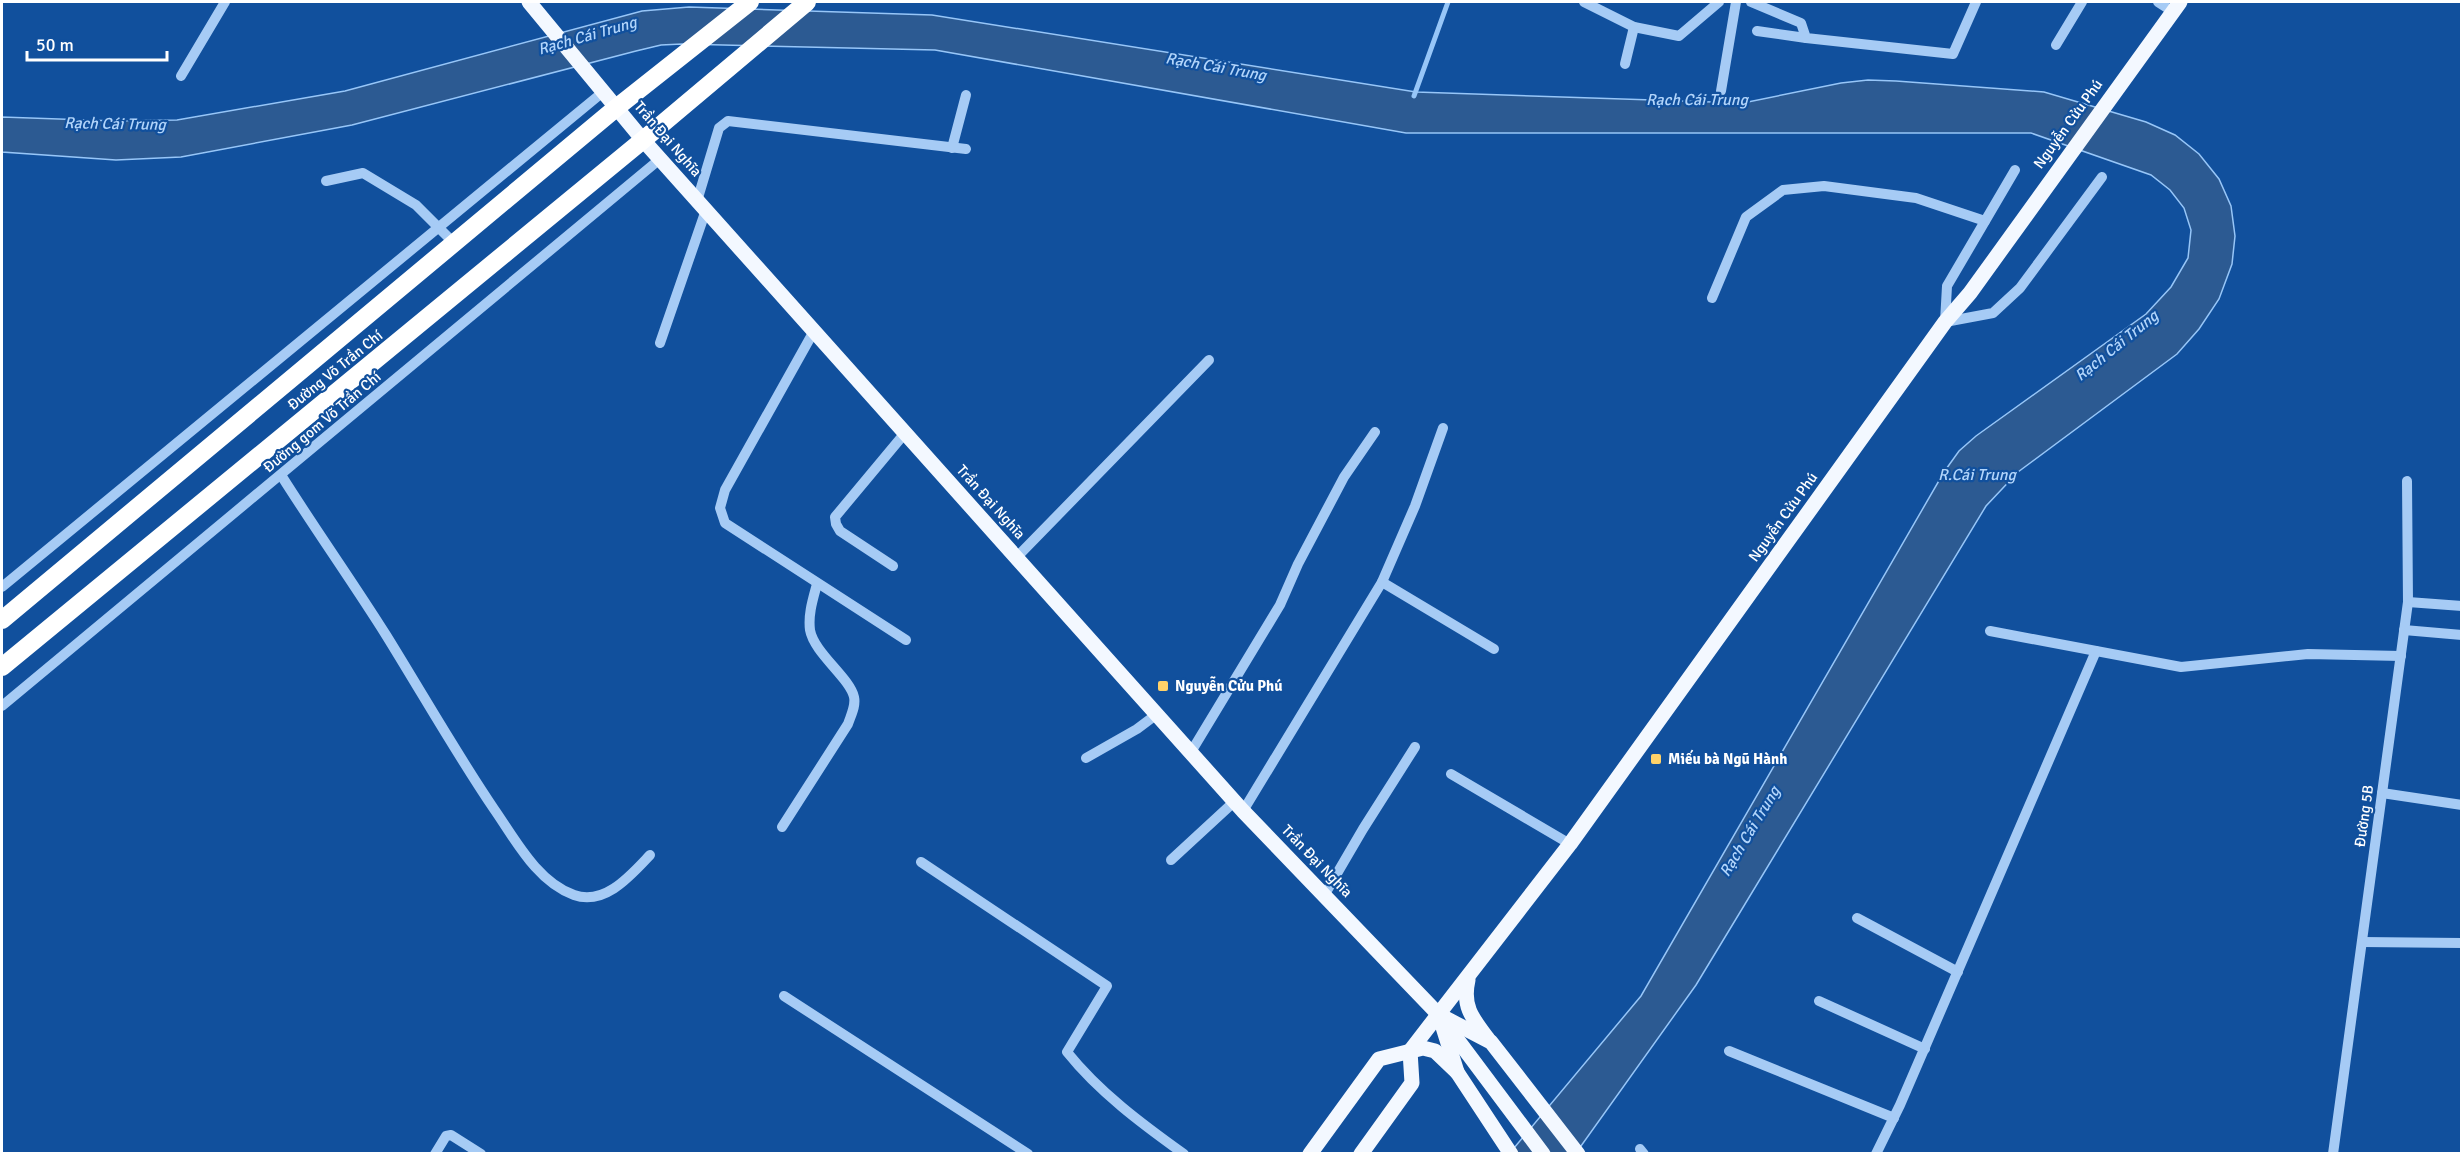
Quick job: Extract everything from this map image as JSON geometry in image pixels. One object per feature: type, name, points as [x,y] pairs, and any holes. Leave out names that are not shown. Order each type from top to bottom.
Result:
[{"type":"highway","name":"Đường Võ Trần Chí","points":[[2,620],[616,108],[749,2]]},
{"type":"highway","name":"Đường Võ Trần Chí","points":[[2,667],[692,100],[804,4]]},
{"type":"main road","name":"Trần Đại Nghĩa","points":[[529,2],[643,140],[1239,806],[1439,1015],[1543,1154]]},
{"type":"main road","name":"Nguyễn Cửu Phú","points":[[1410,1051],[1570,844],[1945,322],[1970,293],[2176,6]]},
{"type":"main road","points":[[1468,976],[1464,996],[1467,1006],[1491,1042]]},
{"type":"main road","name":"Trần Đại Nghĩa","points":[[1439,1015],[1491,1042],[1578,1154]]},
{"type":"main road","name":"Trần Đại Nghĩa","points":[[1439,1015],[1457,1072],[1511,1154]]},
{"type":"main road","points":[[1310,1154],[1379,1059],[1423,1048],[1435,1051],[1457,1072]]},
{"type":"main road","points":[[1361,1154],[1412,1083],[1410,1051]]},
{"type":"street","points":[[181,76],[225,2]]},
{"type":"street","points":[[1584,2],[1634,27],[1679,36],[1719,2]]},
{"type":"street","points":[[1721,91],[1736,2]]},
{"type":"street","points":[[1750,2],[1801,23],[1806,38]]},
{"type":"street","points":[[1757,31],[1953,54],[1976,2]]},
{"type":"street","points":[[2056,45],[2082,2]]},
{"type":"street","points":[[2157,2],[2176,6]]},
{"type":"street","points":[[1625,64],[1634,27]]},
{"type":"street","points":[[2,587],[439,228],[598,86]]},
{"type":"street","points":[[952,148],[966,95]]},
{"type":"street","points":[[660,343],[701,205],[719,128],[728,122],[966,149]]},
{"type":"street","name":"Đường gom Võ Trần Chí","points":[[2,706],[660,159]]},
{"type":"street","points":[[2015,170],[1947,286],[1945,322],[1993,314],[2020,288],[2102,177]]},
{"type":"street","points":[[326,181],[363,173],[416,205],[454,243]]},
{"type":"street","points":[[1712,298],[1746,217],[1783,190],[1824,186],[1916,198],[1985,221]]},
{"type":"street","points":[[814,331],[725,490],[720,508],[725,523],[906,640]]},
{"type":"street","points":[[1017,557],[1209,360]]},
{"type":"street","points":[[1171,861],[1239,806],[1382,582],[1415,506],[1443,428]]},
{"type":"street","points":[[1191,752],[1280,605],[1298,564],[1344,477],[1375,432]]},
{"type":"street","points":[[893,566],[840,531],[835,516],[905,433]]},
{"type":"street","points":[[281,475],[386,635],[460,759],[525,855],[546,878],[568,892],[590,897],[615,888],[650,855]]},
{"type":"street","name":"Đường 5B","points":[[2334,1154],[2408,602],[2407,481]]},
{"type":"street","points":[[1382,582],[1494,649]]},
{"type":"street","points":[[782,827],[848,724],[854,707],[854,695],[810,632],[810,612],[817,584]]},
{"type":"street","points":[[2408,602],[2462,606]]},
{"type":"street","points":[[2404,630],[2462,635]]},
{"type":"street","points":[[1990,631],[2181,667],[2308,654],[2401,656]]},
{"type":"street","points":[[1876,1154],[1925,1049],[2096,651]]},
{"type":"street","points":[[1086,758],[1137,729],[1157,714]]},
{"type":"street","points":[[1325,894],[1363,828],[1415,747]]},
{"type":"street","points":[[1451,774],[1570,844]]},
{"type":"street","points":[[2382,793],[2462,805]]},
{"type":"street","points":[[921,862],[1107,986],[1067,1052],[1086,1075],[1153,1132],[1184,1154]]},
{"type":"street","points":[[1857,918],[1958,972]]},
{"type":"street","points":[[2362,942],[2462,943]]},
{"type":"street","points":[[784,996],[1028,1154]]},
{"type":"street","points":[[1819,1001],[1925,1049]]},
{"type":"street","points":[[1729,1051],[1894,1118]]},
{"type":"street","points":[[435,1154],[446,1137],[451,1135],[481,1154]]},
{"type":"water","name":"R.Cái Trung","points":[[689,7],[932,15],[1416,92],[1743,103],[1841,83],[1868,80],[2044,92],[2146,122],[2175,135],[2199,154],[2219,179],[2231,206],[2235,236],[2232,264],[2219,299],[2199,329],[2177,354],[2018,472],[1986,506],[1696,985],[1576,1153],[1509,1154],[1641,996],[1944,472],[1959,451],[1976,436],[2146,314],[2171,287],[2188,258],[2191,230],[2184,208],[2170,190],[2151,175],[2031,133],[1406,133],[935,50],[661,45],[352,125],[181,157],[116,160],[2,152],[2,117],[116,121],[177,120],[345,91],[642,11]]},
{"type":"waterway","points":[[1414,96],[1448,2]]},
{"type":"place","name":"Nguyễn Cửu Phú","points":[[1163,686]]},
{"type":"place","name":"Miếu bà Ngũ Hành","points":[[1656,759]]},
{"type":"water label","name":"Rạch Cái Trung","points":[[587,35]]},
{"type":"water label","name":"Rạch Cái Trung","points":[[1216,66]]},
{"type":"water label","name":"Rạch Cái Trung","points":[[1697,99]]},
{"type":"water label","name":"Rạch Cái Trung","points":[[115,123]]},
{"type":"water label","name":"Rạch Cái Trung","points":[[2116,345]]},
{"type":"water label","name":"Rạch Cái Trung","points":[[1749,831]]}]
